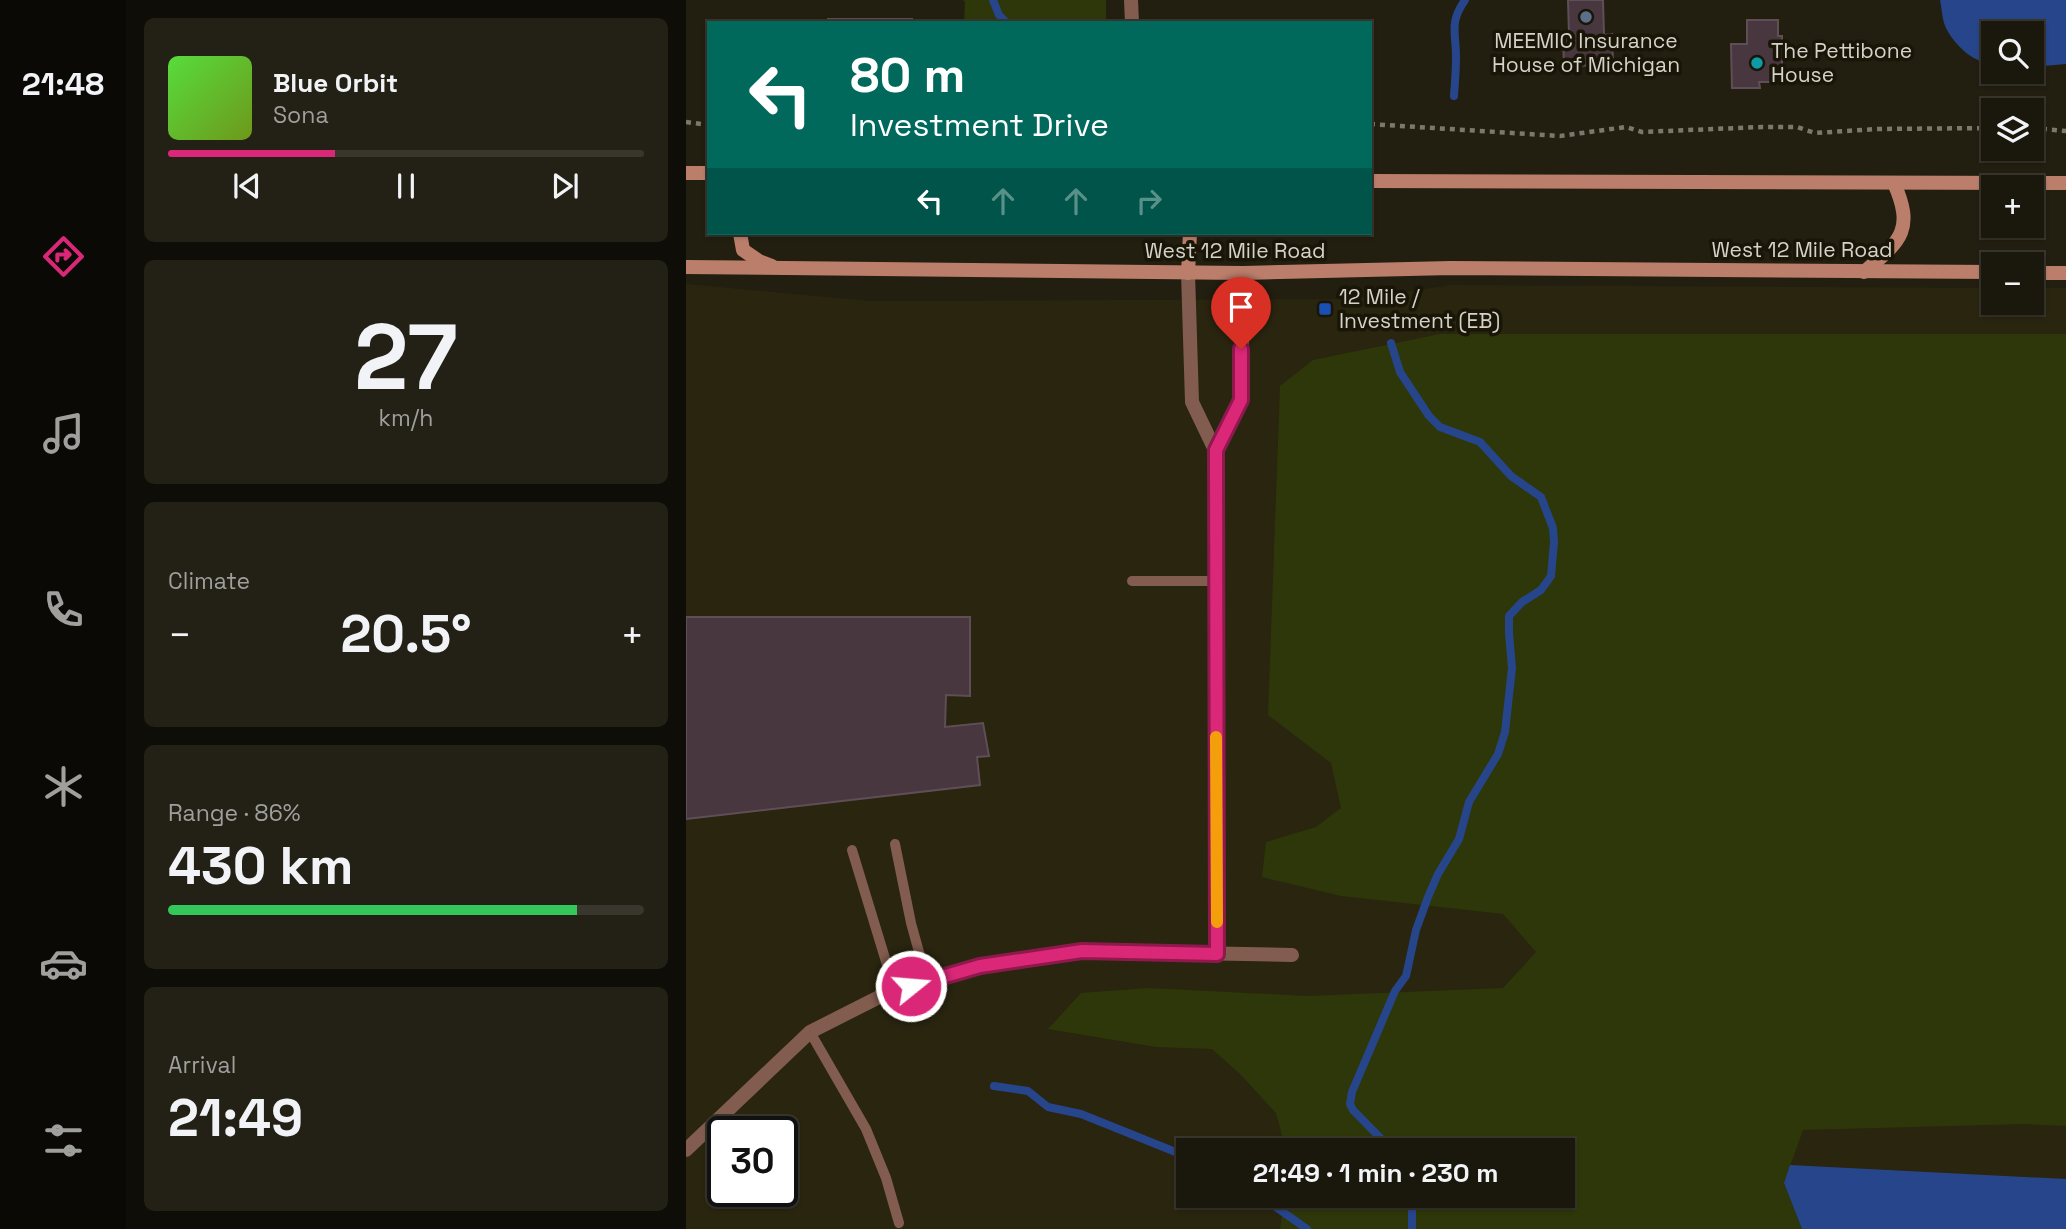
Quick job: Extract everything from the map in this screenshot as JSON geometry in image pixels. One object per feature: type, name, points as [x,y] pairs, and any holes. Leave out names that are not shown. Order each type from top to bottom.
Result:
[{"type":"main road","points":[[686,173],[707,173]]},
{"type":"main road","points":[[1372,180],[2066,183]]},
{"type":"main road","points":[[1864,272],[1891,249],[1904,226],[1902,202],[1894,183]]},
{"type":"main road","points":[[740,235],[743,250],[759,261],[786,270]]},
{"type":"main road","points":[[1188,273],[1189,235]]},
{"type":"main road","name":"West 12 Mile Road","points":[[686,267],[1243,274],[1451,268],[1981,272]]},
{"type":"main road","points":[[2044,272],[2066,273]]},
{"type":"street","points":[[1131,0],[1132,21]]},
{"type":"street","points":[[1188,273],[1192,402],[1216,450]]},
{"type":"street","points":[[1217,954],[1216,450],[1241,400],[1243,274]]},
{"type":"street","points":[[686,1150],[810,1032],[895,991],[980,966],[1082,951],[1292,955]]},
{"type":"lane","points":[[1132,581],[1216,581]]},
{"type":"lane","points":[[895,844],[905,898],[928,981]]},
{"type":"lane","points":[[852,850],[895,991]]},
{"type":"lane","points":[[810,1032],[866,1129],[886,1178],[899,1223]]},
{"type":"path","points":[[686,122],[707,125]]},
{"type":"path","points":[[1372,124],[1560,136],[1626,127],[1642,132],[1788,127],[1815,133],[1877,129],[1981,128]]},
{"type":"path","points":[[2044,129],[2066,131]]},
{"type":"shaded area","points":[[686,284],[870,301],[1356,299],[1452,285],[1981,288],[1981,315],[2044,315],[2044,288],[2066,288],[2066,1229],[686,1229]]},
{"type":"green space","points":[[963,0],[1106,0],[1106,21],[964,21]]},
{"type":"green space","points":[[1440,334],[2066,334],[2066,1126],[2024,1124],[1803,1130],[1784,1183],[1802,1229],[1280,1229],[1283,1208],[1575,1208],[1575,1138],[1283,1138],[1276,1113],[1241,1075],[1212,1049],[1156,1047],[1048,1029],[1081,993],[1148,988],[1308,996],[1503,988],[1536,952],[1503,914],[1341,896],[1262,877],[1266,842],[1316,827],[1341,808],[1331,763],[1268,715],[1280,386],[1313,360]]},
{"type":"water","points":[[1940,0],[2066,0],[2066,64],[2044,66],[2044,21],[1981,21],[1981,61],[1960,47],[1944,22]]},
{"type":"water","points":[[1790,1165],[2066,1179],[2066,1229],[1802,1229],[1784,1183]]},
{"type":"building","name":"MEEMIC Insurance House of Michigan","points":[[1568,0],[1603,0],[1604,35],[1612,34],[1613,65],[1564,66],[1563,36],[1569,35]]},
{"type":"building","points":[[828,19],[912,19],[912,21]]},
{"type":"building","name":"The Pettibone House","points":[[1747,20],[1778,20],[1778,36],[1782,36],[1782,82],[1759,82],[1760,88],[1732,88],[1731,44],[1747,44]]},
{"type":"building","points":[[686,617],[970,617],[970,696],[946,695],[945,727],[983,723],[989,756],[977,757],[980,785],[686,819]]},
{"type":"waterway","points":[[993,0],[999,15],[1005,21]]},
{"type":"waterway","points":[[1454,96],[1455,22],[1465,0]]},
{"type":"waterway","points":[[1380,1138],[1353,1110],[1350,1104],[1352,1092],[1395,991],[1406,976],[1416,930],[1438,874],[1459,839],[1469,802],[1498,754],[1505,732],[1512,668],[1509,616],[1522,602],[1541,590],[1551,576],[1554,542],[1553,528],[1541,497],[1511,476],[1480,442],[1440,427],[1429,416],[1400,372],[1391,343]]},
{"type":"waterway","points":[[994,1086],[1028,1091],[1048,1107],[1081,1114],[1176,1152]]},
{"type":"waterway","points":[[1277,1208],[1307,1229]]},
{"type":"waterway","points":[[1412,1208],[1412,1229]]},
{"type":"slow traffic","points":[[1216,737],[1217,922]]},
{"type":"place","name":"MEEMIC Insurance House of Michigan","points":[[1586,17]]},
{"type":"place","name":"The Pettibone House","points":[[1757,63]]},
{"type":"place","name":"12 Mile / Investment (EB)","points":[[1325,309]]},
{"type":"route","points":[[911,986],[980,966],[1082,951],[1217,954],[1216,450],[1241,400],[1241,349]]}]
